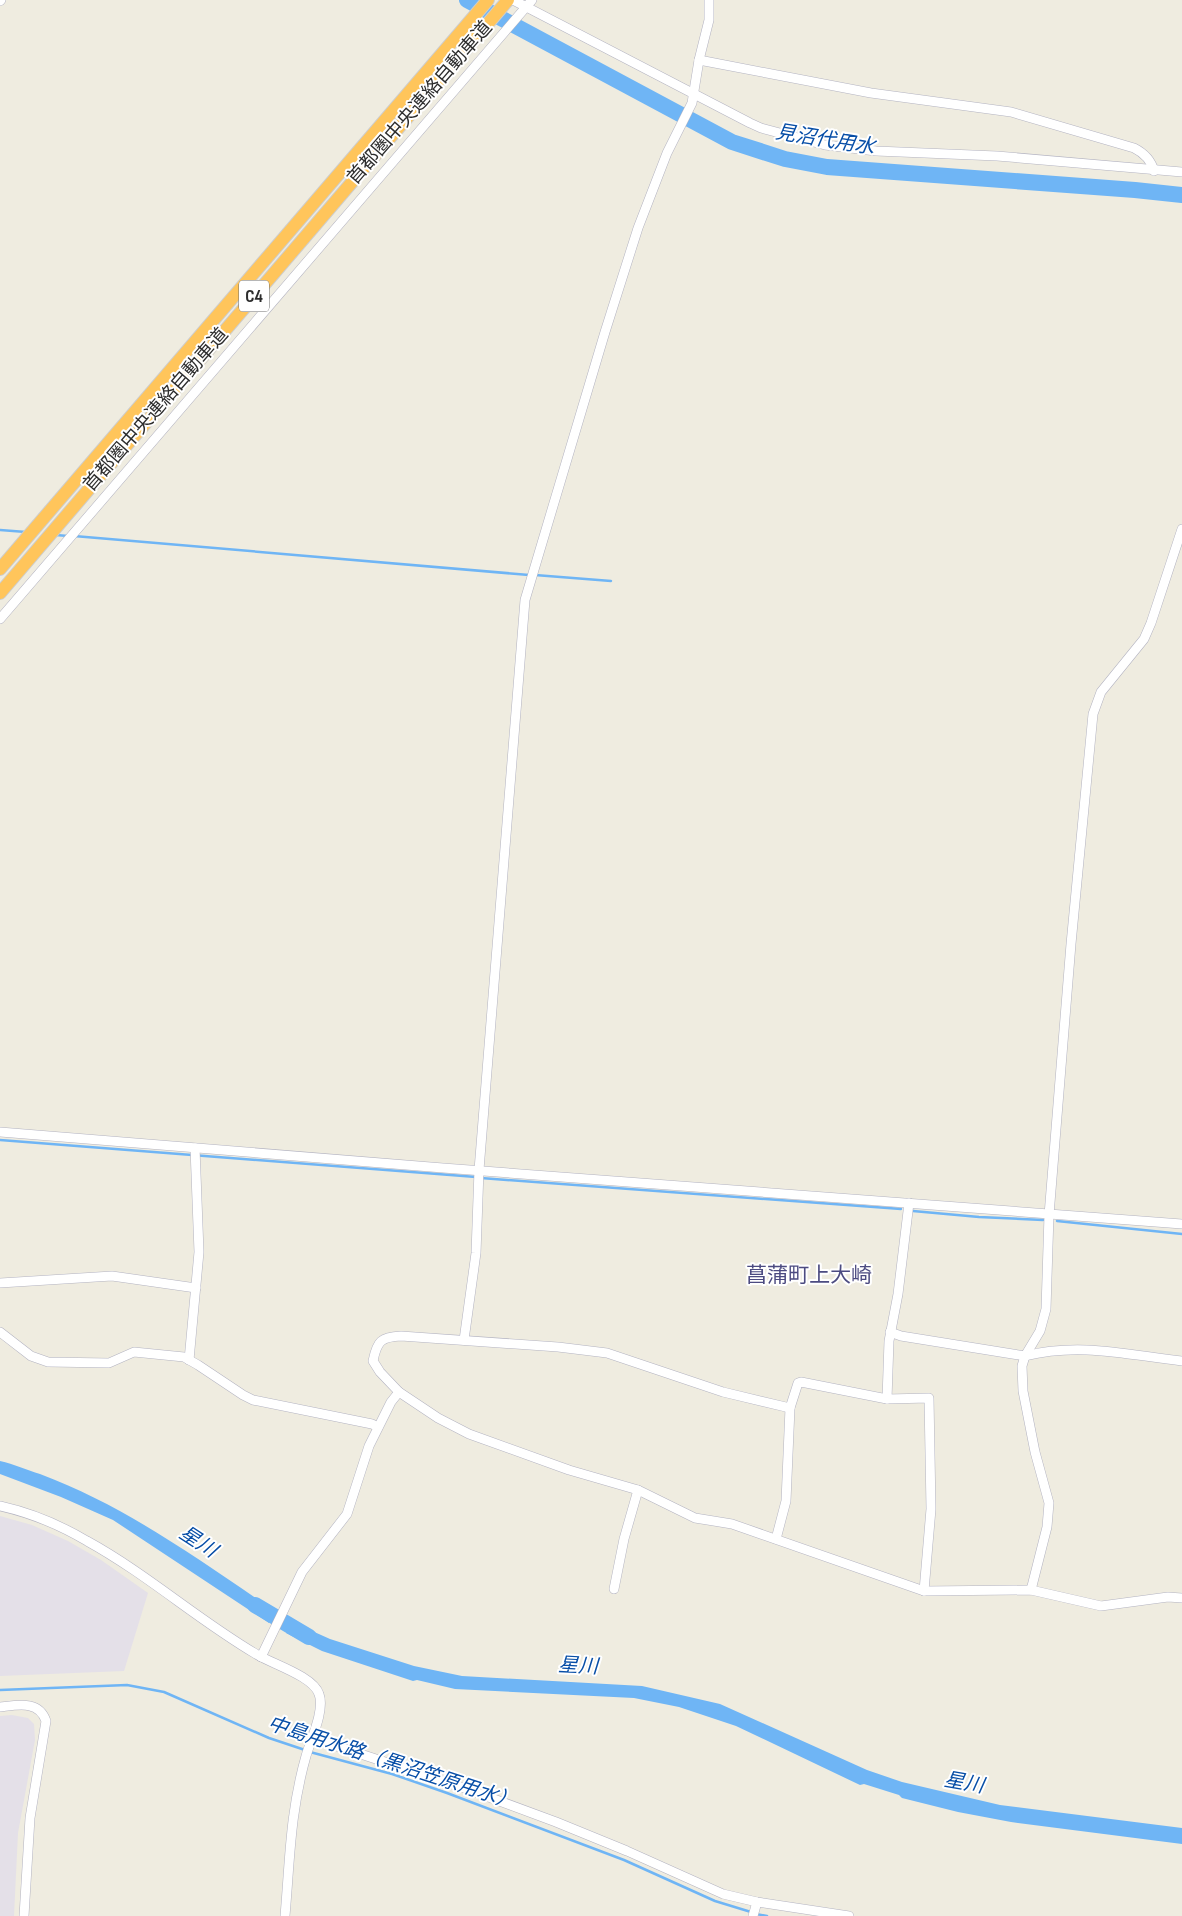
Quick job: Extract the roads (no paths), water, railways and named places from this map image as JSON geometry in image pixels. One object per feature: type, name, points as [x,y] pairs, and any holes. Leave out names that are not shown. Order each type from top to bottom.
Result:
[{"type":"highway","name":"首都圏中央連絡自動車道","points":[[0,569],[488,0]]},
{"type":"highway","name":"首都圏中央連絡自動車道","points":[[0,593],[508,0]]},
{"type":"street","points":[[513,0],[529,3],[693,99],[761,128],[826,145],[876,151],[997,156],[1182,172]]},
{"type":"street","points":[[464,1340],[476,1253],[480,1170],[525,600],[602,341],[638,228],[667,153],[693,99],[699,60],[709,20],[709,0]]},
{"type":"street","points":[[0,618],[529,3]]},
{"type":"street","points":[[699,60],[871,93],[1011,112],[1134,148],[1147,157],[1153,164],[1154,171]]},
{"type":"street","points":[[1031,1590],[1047,1528],[1049,1503],[1035,1452],[1023,1391],[1022,1366],[1025,1356],[1040,1331],[1044,1320],[1050,1215],[1071,944],[1093,714],[1101,692],[1144,639],[1182,529]]},
{"type":"street","points":[[0,1132],[1182,1224]]},
{"type":"street","points":[[189,1360],[199,1252],[195,1148]]},
{"type":"street","points":[[887,1399],[890,1332],[898,1294],[909,1203]]},
{"type":"street","points":[[0,1284],[112,1276],[196,1288]]},
{"type":"street","points":[[0,1332],[32,1356],[48,1362],[109,1363],[134,1352],[184,1358],[243,1396],[253,1400],[372,1424],[378,1427]]},
{"type":"street","points":[[890,1332],[901,1336],[1025,1356],[1081,1349],[1113,1351],[1182,1361]]},
{"type":"street","points":[[790,1408],[723,1392],[607,1353],[464,1340],[388,1336],[382,1339],[373,1361],[380,1372],[399,1392],[438,1418],[469,1434],[569,1470],[603,1478],[638,1490],[695,1518],[732,1524],[872,1575],[924,1591],[1031,1590],[1101,1606],[1168,1597],[1182,1598]]},
{"type":"street","points":[[776,1540],[786,1501],[790,1408],[796,1388],[801,1382],[887,1399],[930,1398],[931,1509],[924,1591]]},
{"type":"street","points":[[261,1657],[302,1572],[347,1514],[359,1474],[378,1427],[391,1402],[399,1392]]},
{"type":"street","points":[[614,1589],[624,1539],[638,1490]]},
{"type":"street","points":[[0,1506],[36,1516],[107,1552],[209,1625],[261,1657],[313,1684],[317,1689],[320,1712],[306,1756],[293,1816],[285,1916]]},
{"type":"street","points":[[0,1707],[29,1705],[41,1710],[46,1720],[30,1818],[24,1916]]},
{"type":"street","points":[[311,1741],[485,1796],[605,1842],[755,1909],[849,1916]]},
{"type":"water","points":[[0,1461],[72,1487],[161,1535],[275,1611],[269,1623],[113,1520],[61,1497],[0,1474]]},
{"type":"water","points":[[292,1622],[330,1639],[414,1666],[462,1676],[642,1686],[720,1704],[867,1770],[902,1782],[1000,1805],[1182,1828],[1182,1844],[1011,1822],[958,1812],[902,1798],[899,1795],[864,1784],[860,1785],[736,1726],[679,1707],[634,1698],[455,1689],[417,1680],[413,1681],[322,1651],[286,1633]]},
{"type":"waterway","name":"見沼代用水","points":[[467,0],[732,142],[785,159],[827,167],[1182,195]]},
{"type":"waterway","points":[[0,530],[26,532]]},
{"type":"waterway","points":[[56,535],[68,536]]},
{"type":"waterway","points":[[74,536],[529,575]]},
{"type":"waterway","points":[[535,575],[611,581]]},
{"type":"waterway","points":[[0,1140],[476,1177]]},
{"type":"waterway","points":[[481,1178],[901,1209]]},
{"type":"waterway","points":[[913,1211],[1043,1220]]},
{"type":"waterway","points":[[1057,1221],[1182,1234]]},
{"type":"waterway","name":"星川","points":[[255,1605],[309,1637]]},
{"type":"waterway","name":"中島用水路（黒沼笠原用水）","points":[[0,1690],[127,1685],[164,1692],[269,1738],[305,1750]]},
{"type":"waterway","name":"中島用水路（黒沼笠原用水）","points":[[310,1752],[392,1774],[447,1793],[624,1860],[715,1901],[751,1912]]},
{"type":"waterway","name":"中島用水路（黒沼笠原用水）","points":[[756,1914],[767,1916]]},
{"type":"district","name":"菖蒲町上大崎","points":[[809,1275]]}]
